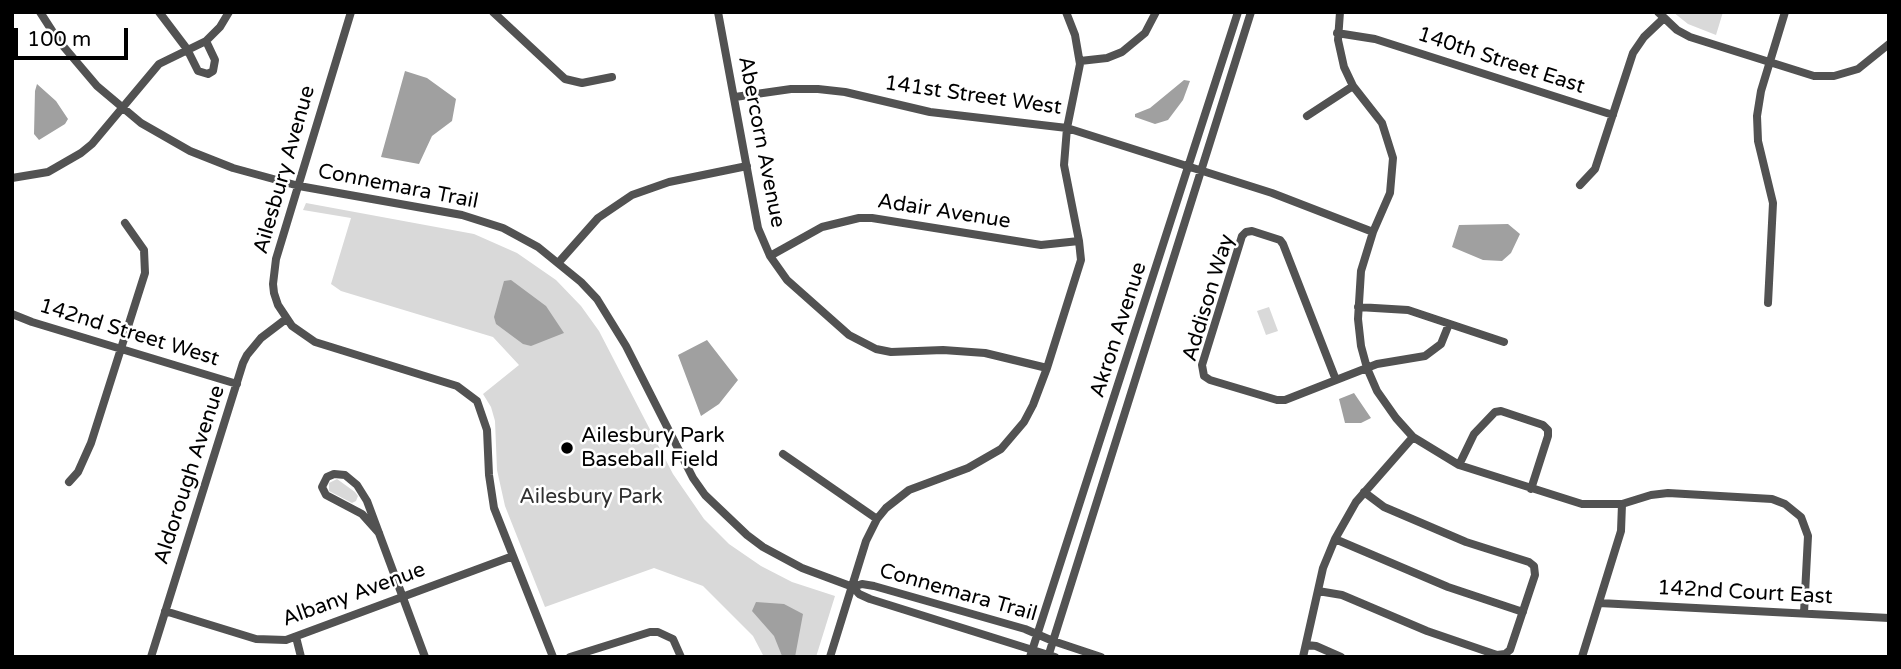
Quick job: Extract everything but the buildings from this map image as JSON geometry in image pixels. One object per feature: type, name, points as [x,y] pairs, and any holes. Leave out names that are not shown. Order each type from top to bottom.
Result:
[{"type":"street","name":"Connemara Trail","points":[[40,12],[76,63],[122,108],[159,135],[202,156],[233,168],[299,186],[471,218],[512,233],[559,262],[581,282],[614,324],[668,430],[705,495],[739,529],[763,547],[802,568],[853,587],[859,594],[870,599],[1020,645],[1031,654],[1050,656]]},
{"type":"street","points":[[159,12],[187,49],[198,71],[208,74],[213,71],[215,60],[206,41]]},
{"type":"street","points":[[12,178],[36,176],[70,161],[92,144],[159,64],[206,41],[220,27],[229,12]]},
{"type":"street","name":"Ailesbury Avenue","points":[[286,319],[274,293],[274,271],[351,12]]},
{"type":"street","points":[[493,12],[565,79],[582,83],[612,77]]},
{"type":"street","name":"Abercorn Avenue","points":[[718,12],[758,228],[770,256],[787,280],[839,327],[858,341],[876,349],[891,352],[943,350],[985,353],[1047,368]]},
{"type":"street","points":[[830,657],[866,541],[877,519],[886,508],[909,490],[968,468],[1001,449],[1024,422],[1047,368],[1079,272],[1079,241],[1064,164],[1067,128],[1080,61],[1075,35],[1066,12]]},
{"type":"street","points":[[1080,61],[1107,58],[1122,52],[1139,40],[1156,12]]},
{"type":"street","name":"Akron Avenue","points":[[1031,654],[1238,12]]},
{"type":"street","name":"Akron Avenue","points":[[1050,656],[1251,12]]},
{"type":"street","points":[[1340,12],[1337,33],[1341,61],[1353,86],[1382,123],[1393,158],[1390,193],[1373,232],[1361,271],[1358,307],[1360,337],[1367,368],[1388,409],[1413,437],[1459,465],[1582,504],[1622,504],[1668,493],[1772,499],[1784,504],[1801,517],[1808,537],[1804,613]]},
{"type":"street","points":[[1768,303],[1773,203],[1756,124],[1759,99],[1785,12]]},
{"type":"street","points":[[1580,185],[1595,169],[1636,47],[1661,15],[1676,30],[1690,37],[1814,76],[1834,76],[1858,69],[1889,44]]},
{"type":"street","name":"140th Street East","points":[[1337,33],[1375,38],[1613,115]]},
{"type":"street","points":[[1307,116],[1353,86]]},
{"type":"street","name":"141st Street West","points":[[735,97],[791,89],[818,89],[845,92],[930,112],[1067,128],[1202,169],[1373,232]]},
{"type":"street","points":[[559,262],[598,218],[632,195],[669,182],[747,166]]},
{"type":"street","name":"Adair Avenue","points":[[770,256],[822,227],[859,218],[1041,245],[1079,241]]},
{"type":"street","points":[[69,482],[86,458],[146,265],[141,243],[125,223]]},
{"type":"street","name":"Addison Way","points":[[1336,380],[1283,244],[1280,240],[1252,231],[1246,232],[1242,236],[1202,365],[1205,376],[1285,400],[1367,368],[1390,361],[1425,356],[1441,344],[1449,324]]},
{"type":"street","points":[[1358,307],[1396,308],[1504,342]]},
{"type":"street","name":"142nd Street West","points":[[12,314],[237,384]]},
{"type":"street","points":[[286,319],[299,332],[315,342],[457,386],[473,396],[480,407],[487,430],[494,508],[553,657]]},
{"type":"street","name":"Aldorough Avenue","points":[[151,657],[243,363],[253,346],[286,319]]},
{"type":"street","points":[[1459,465],[1474,434],[1495,412],[1501,411],[1543,425],[1548,430],[1531,489]]},
{"type":"street","points":[[1303,657],[1323,568],[1335,539],[1364,492],[1413,437]]},
{"type":"street","points":[[783,454],[877,519]]},
{"type":"street","points":[[379,533],[362,514],[326,495],[322,488],[327,477],[340,474],[357,485],[367,501],[379,533],[403,597],[425,657]]},
{"type":"street","points":[[1318,591],[1342,595],[1427,631],[1497,654],[1505,654],[1510,650],[1535,575],[1534,566],[1529,562],[1466,542],[1384,507],[1364,492]]},
{"type":"street","points":[[1582,657],[1621,531],[1622,504]]},
{"type":"street","points":[[1335,539],[1448,587],[1523,612]]},
{"type":"street","name":"Albany Avenue","points":[[165,611],[256,639],[296,637],[513,556]]},
{"type":"street","name":"Connemara Trail","points":[[853,587],[862,584],[874,586],[1038,634],[1101,657]]},
{"type":"street","name":"142nd Court East","points":[[1599,603],[1889,618]]},
{"type":"street","points":[[570,657],[650,632],[666,634],[673,639],[681,657]]},
{"type":"street","points":[[296,637],[301,657]]},
{"type":"street","points":[[1307,645],[1341,657]]},
{"type":"green space","points":[[1673,12],[1723,12],[1716,35],[1688,24]]},
{"type":"green space","name":"Ailesbury Park","points":[[306,203],[474,234],[517,253],[556,280],[581,306],[599,331],[673,474],[704,519],[729,544],[761,566],[792,582],[835,596],[816,657],[764,657],[753,636],[703,586],[654,568],[545,607],[505,506],[497,470],[495,421],[483,394],[519,365],[493,337],[341,291],[331,284],[351,218],[303,210]]},
{"type":"green space","points":[[1269,307],[1278,331],[1266,335],[1257,311]]},
{"type":"green space","points":[[337,479],[355,492],[358,496],[356,501],[352,503],[329,491],[329,483]]},
{"type":"shaded area","points":[[405,71],[427,78],[456,99],[452,121],[432,136],[419,164],[381,157]]},
{"type":"shaded area","points":[[1184,80],[1190,81],[1183,100],[1168,120],[1155,124],[1135,117],[1135,114],[1150,108]]},
{"type":"shaded area","points":[[37,84],[56,101],[68,119],[65,124],[39,140],[34,134]]},
{"type":"shaded area","points":[[1508,224],[1520,234],[1511,253],[1502,261],[1483,260],[1452,247],[1459,225]]},
{"type":"shaded area","points":[[511,280],[546,306],[564,333],[531,346],[523,344],[496,324],[494,317],[504,281]]},
{"type":"shaded area","points":[[707,340],[738,380],[719,404],[701,416],[678,355]]},
{"type":"shaded area","points":[[1354,393],[1371,418],[1361,423],[1345,423],[1339,399]]},
{"type":"shaded area","points":[[756,602],[784,604],[803,614],[795,657],[782,656],[774,636],[752,611]]},
{"type":"place","name":"Ailesbury Park Baseball Field","points":[[567,448]]}]
